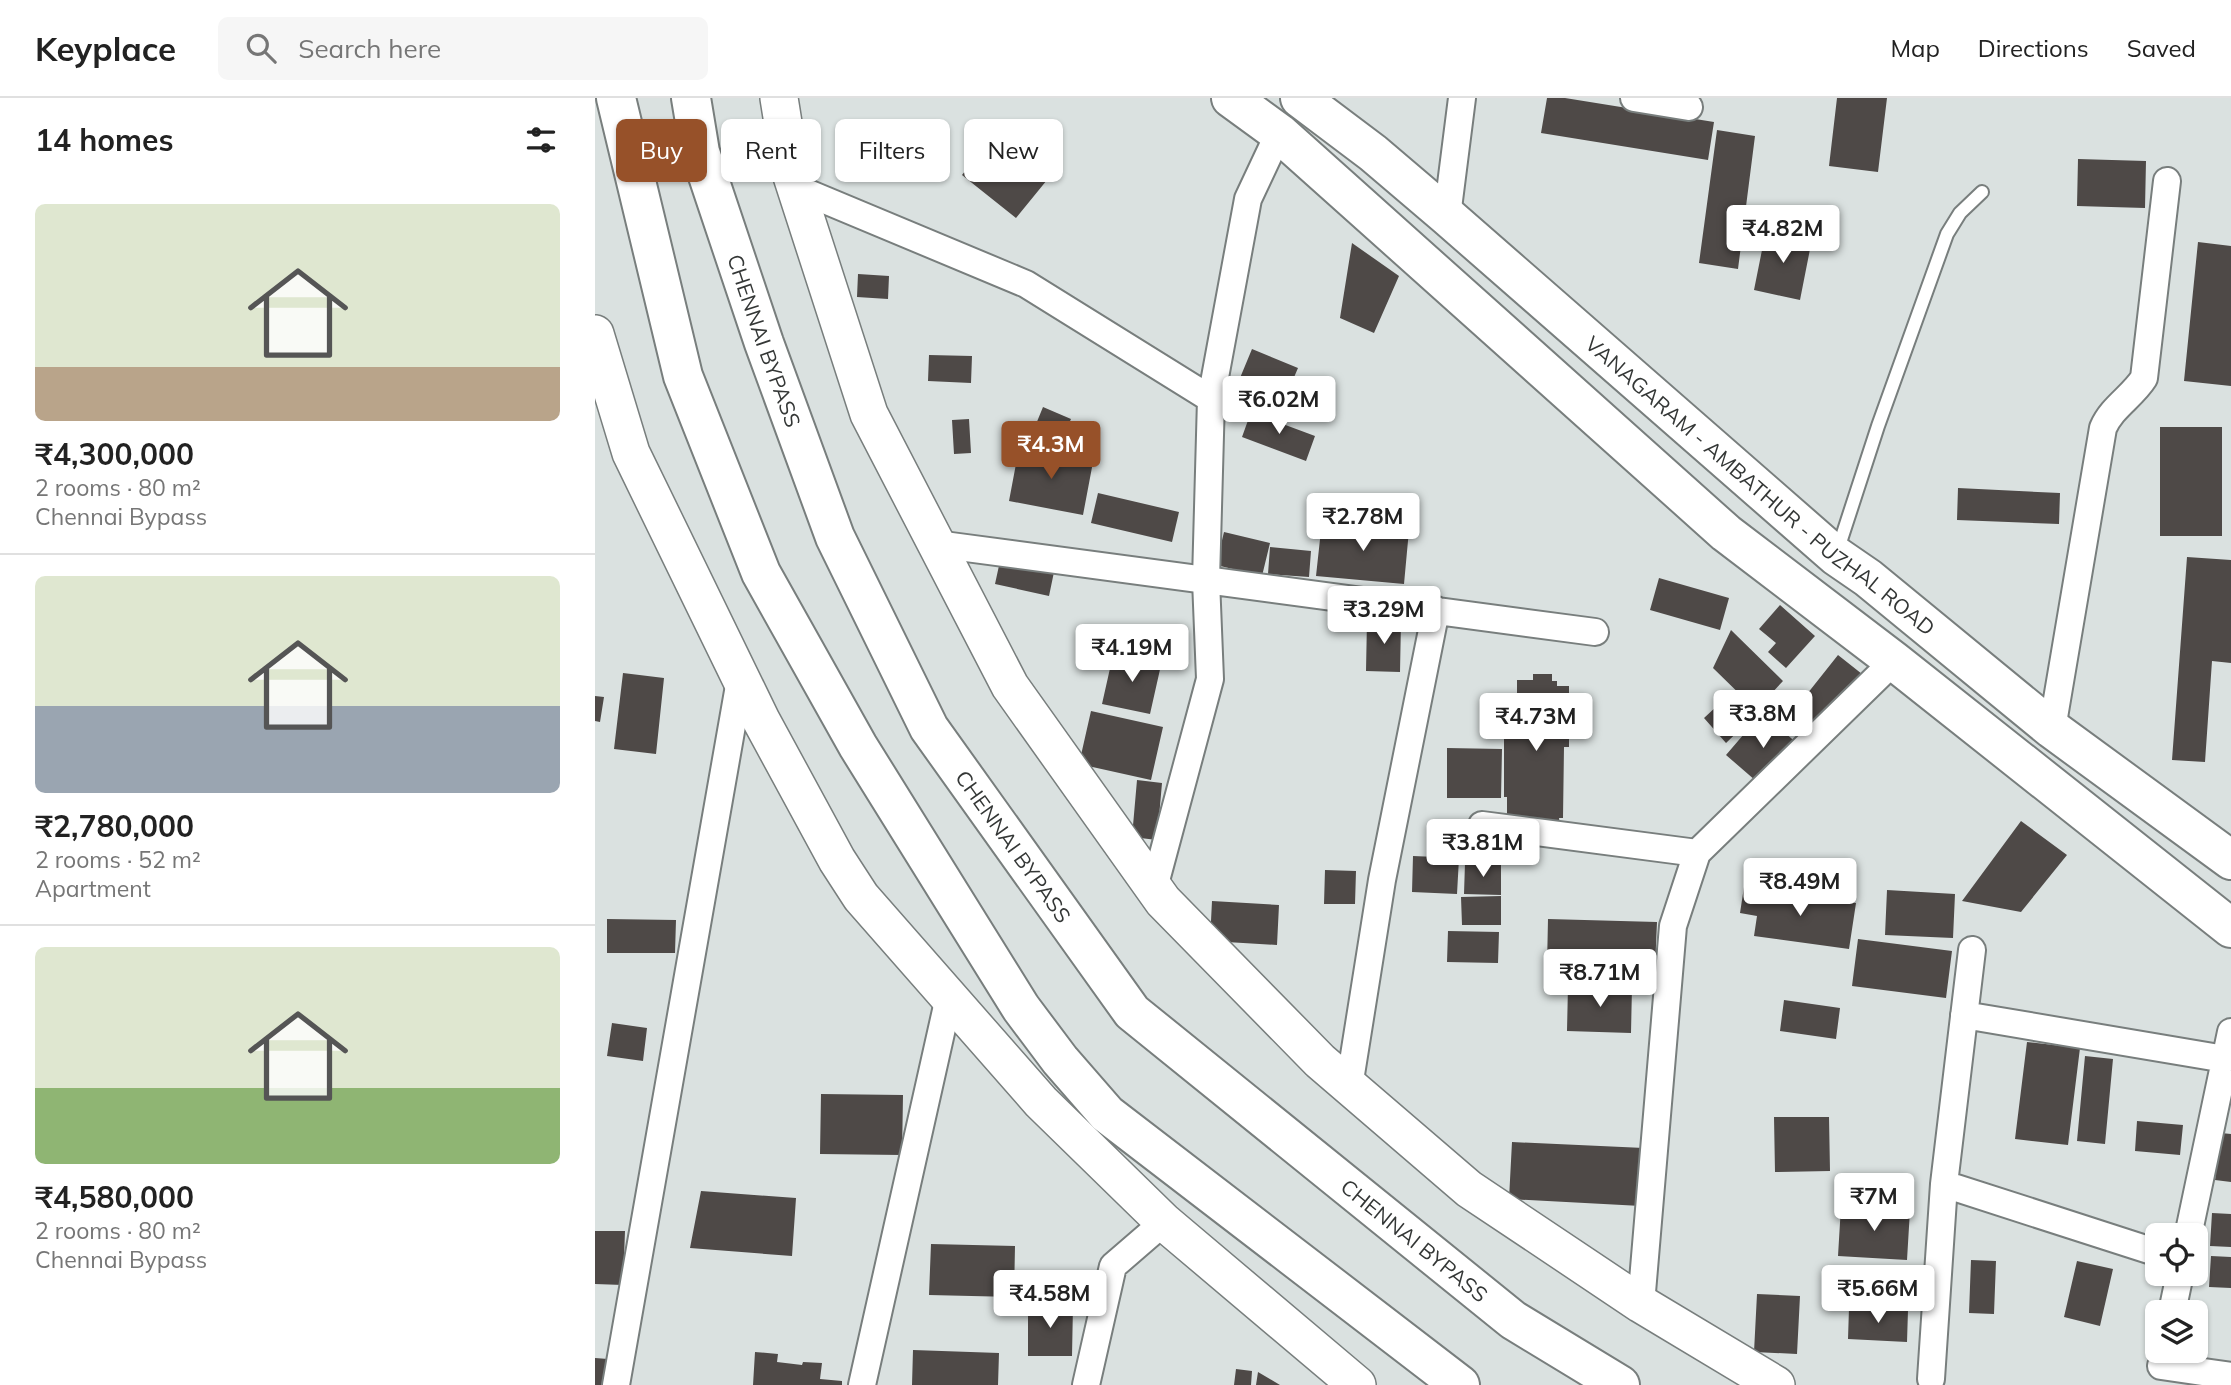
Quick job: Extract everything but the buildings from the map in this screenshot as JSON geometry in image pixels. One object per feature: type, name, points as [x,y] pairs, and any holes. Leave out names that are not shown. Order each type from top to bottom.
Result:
[{"type":"main road","points":[[616,98],[683,376],[761,573],[858,746],[1021,1008],[1060,1060],[1107,1114],[1460,1385]]},
{"type":"main road","name":"CHENNAI BYPASS","points":[[691,98],[700,152],[764,343],[835,537],[929,728],[1132,1012],[1513,1320],[1620,1385]]},
{"type":"main road","points":[[1231,98],[1279,133],[1726,533],[1894,661],[2231,929]]},
{"type":"main road","name":"VANAGARAM - AMBATHUR - PUZHAL ROAD","points":[[1300,98],[1373,153],[1447,215],[1836,556],[1868,578],[2052,729],[2231,860]]},
{"type":"street","points":[[779,98],[791,173],[869,414],[1010,686],[1163,901],[1301,1042],[1349,1087],[1469,1189],[1641,1304],[1776,1385]]},
{"type":"street","points":[[1447,215],[1462,98]]},
{"type":"street","points":[[1634,98],[1689,107]]},
{"type":"street","points":[[1154,888],[1210,679],[1206,580],[1211,399],[1248,199],[1279,133]]},
{"type":"street","points":[[2052,729],[2103,428],[2108,415],[2136,391],[2144,378],[2167,181]]},
{"type":"street","points":[[796,188],[1026,284],[1211,399]]},
{"type":"street","points":[[595,334],[631,453],[740,680],[837,860],[861,897],[1041,1102],[1164,1222],[1353,1384]]},
{"type":"street","points":[[936,544],[1595,632]]},
{"type":"street","points":[[1349,1087],[1382,880],[1436,611]]},
{"type":"street","points":[[1641,1304],[1673,926],[1697,853],[1894,661]]},
{"type":"street","points":[[616,1385],[740,680]]},
{"type":"street","points":[[1482,825],[1697,853]]},
{"type":"street","points":[[1931,1379],[1944,1184],[1972,950]]},
{"type":"street","points":[[862,1385],[949,997]]},
{"type":"street","points":[[1964,1015],[2225,1059]]},
{"type":"street","points":[[2191,1223],[2231,1032]]},
{"type":"street","points":[[1944,1184],[2145,1249]]},
{"type":"street","points":[[1086,1385],[1113,1266],[1164,1222]]},
{"type":"street","points":[[2160,1367],[2231,1376]]},
{"type":"lane","points":[[1836,556],[1878,426],[1947,234],[1960,213],[1982,192]]}]
